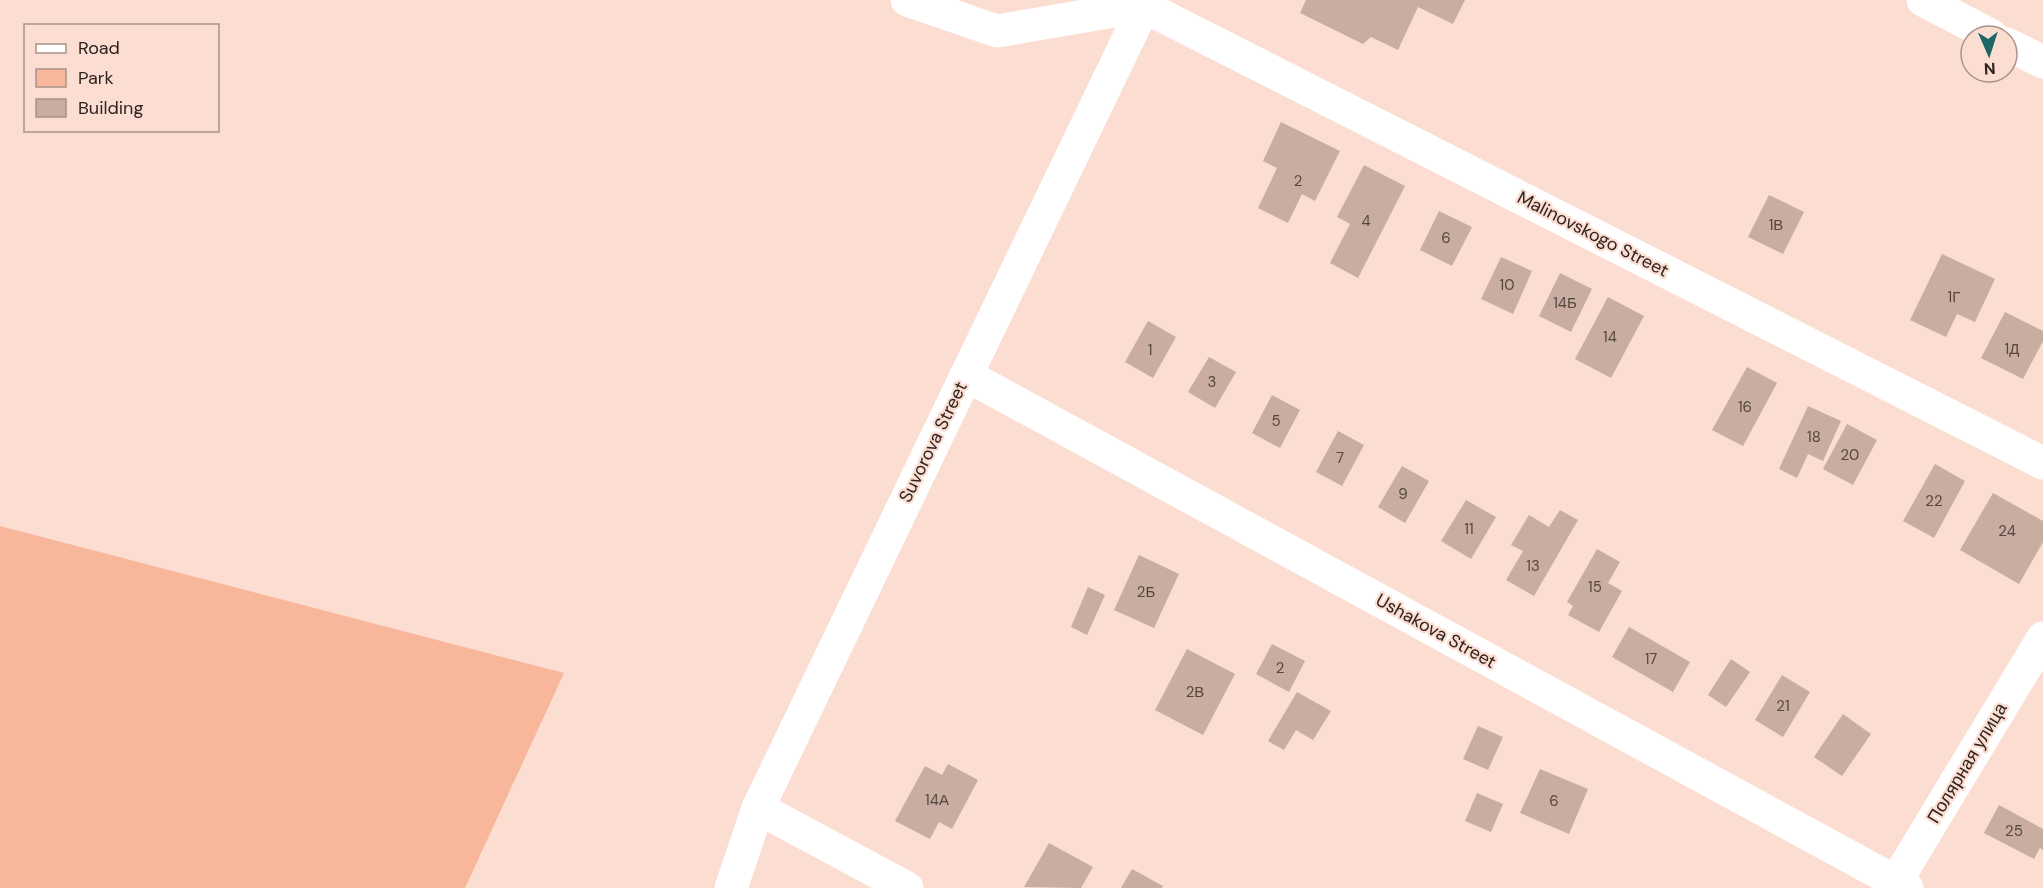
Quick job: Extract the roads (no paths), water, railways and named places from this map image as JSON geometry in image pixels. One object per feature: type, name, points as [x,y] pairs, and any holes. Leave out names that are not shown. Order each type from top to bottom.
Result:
[{"type":"street","points":[[907,0],[997,31],[1145,3]]},
{"type":"street","points":[[1923,0],[1969,24]]},
{"type":"street","name":"Suvorova Street","points":[[731,888],[758,808],[1145,3]]},
{"type":"street","name":"Malinovskogo Street","points":[[1145,3],[2043,463]]},
{"type":"street","points":[[2019,50],[2043,62]]},
{"type":"street","name":"Ushakova Street","points":[[966,375],[1898,886]]},
{"type":"street","name":"Полярная улица","points":[[1898,886],[2043,638]]},
{"type":"street","points":[[758,808],[907,888]]}]
